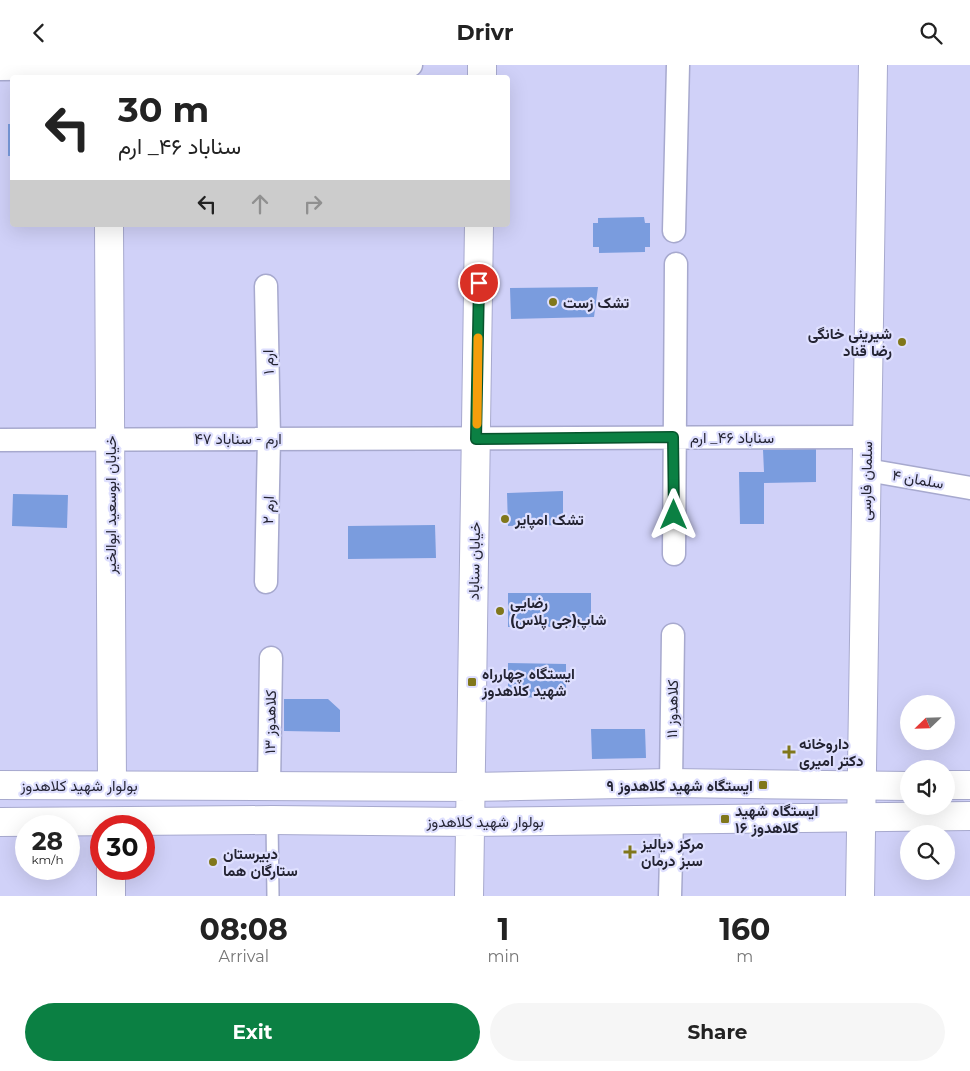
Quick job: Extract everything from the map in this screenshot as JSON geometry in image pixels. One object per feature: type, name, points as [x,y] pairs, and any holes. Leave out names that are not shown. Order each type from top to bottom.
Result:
[{"type":"main road","name":"سلمان فارسی","points":[[860,896],[872,65]]},
{"type":"main road","name":"خیابان ابوسعید ابوالخیر","points":[[109,227],[112,785]]},
{"type":"main road","name":"خیابان سناباد","points":[[469,896],[480,227]]},
{"type":"main road","name":"بولوار شهید کلاهدوز","points":[[0,785],[471,787],[671,783],[900,786]]},
{"type":"main road","points":[[955,785],[970,785]]},
{"type":"main road","name":"بولوار شهید کلاهدوز","points":[[155,822],[970,816]]},
{"type":"main road","name":"بولوار شهید کلاهدوز","points":[[0,822],[90,823]]},
{"type":"main road","points":[[111,880],[111,896]]},
{"type":"street","points":[[0,69],[266,70],[411,65]]},
{"type":"street","points":[[674,231],[678,65]]},
{"type":"street","points":[[674,554],[673,437],[676,264]]},
{"type":"street","name":"ارم ۱","points":[[266,285],[270,438]]},
{"type":"street","name":"سناباد ۴۶_ ارم","points":[[476,439],[867,437]]},
{"type":"street","name":"ارم ۲","points":[[266,582],[270,438]]},
{"type":"street","name":"ارم - سناباد ۴۷","points":[[0,440],[476,439]]},
{"type":"street","name":"سلمان ۴","points":[[867,470],[970,488]]},
{"type":"street","name":"کلاهدوز ۱۱","points":[[671,783],[673,635]]},
{"type":"street","name":"کلاهدوز ۱۳","points":[[269,785],[271,658]]},
{"type":"street","points":[[670,896],[672,819]]},
{"type":"lane","points":[[272,820],[273,896]]},
{"type":"building","points":[[8,124],[10,124],[10,156],[8,156]]},
{"type":"building","points":[[644,217],[645,223],[650,223],[650,247],[645,247],[645,252],[599,253],[599,247],[593,247],[593,223],[598,223],[598,218]]},
{"type":"building","name":"تشک زست","points":[[598,287],[594,317],[511,319],[510,288]]},
{"type":"building","points":[[816,449],[816,482],[764,483],[764,524],[740,524],[739,472],[764,472],[763,450]]},
{"type":"building","points":[[563,491],[563,525],[508,526],[507,493]]},
{"type":"building","points":[[13,494],[68,495],[67,528],[12,526]]},
{"type":"building","points":[[435,525],[436,558],[348,559],[348,526]]},
{"type":"building","points":[[508,593],[591,593],[591,627],[508,627]]},
{"type":"building","points":[[508,663],[566,664],[566,698],[508,697]]},
{"type":"building","points":[[284,699],[328,699],[340,710],[340,732],[284,731]]},
{"type":"building","points":[[591,729],[645,729],[646,758],[592,759]]},
{"type":"slow traffic","points":[[477,424],[478,338]]},
{"type":"place","name":"تشک زست","points":[[553,302]]},
{"type":"place","name":"شیرینی خانگی رضا قناد","points":[[902,342]]},
{"type":"place","name":"تشک امپایر","points":[[505,519]]},
{"type":"place","name":"رضایی شاپ(جی پلاس)","points":[[500,611]]},
{"type":"place","name":"ایستگاه چهارراه شهید کلاهدوز","points":[[472,682]]},
{"type":"place","name":"داروخانه دکتر امیرى","points":[[789,752]]},
{"type":"place","name":"ایستگاه شهید کلاهدوز ۹","points":[[763,785]]},
{"type":"place","name":"ایستگاه شهید کلاهدوز ۱۶","points":[[725,819]]},
{"type":"place","name":"مرکز دیالیز سبز درمان","points":[[630,852]]},
{"type":"place","name":"دبیرستان ستارگان هما","points":[[213,862]]},
{"type":"route","points":[[479,283],[476,439],[673,437],[674,515]]}]
